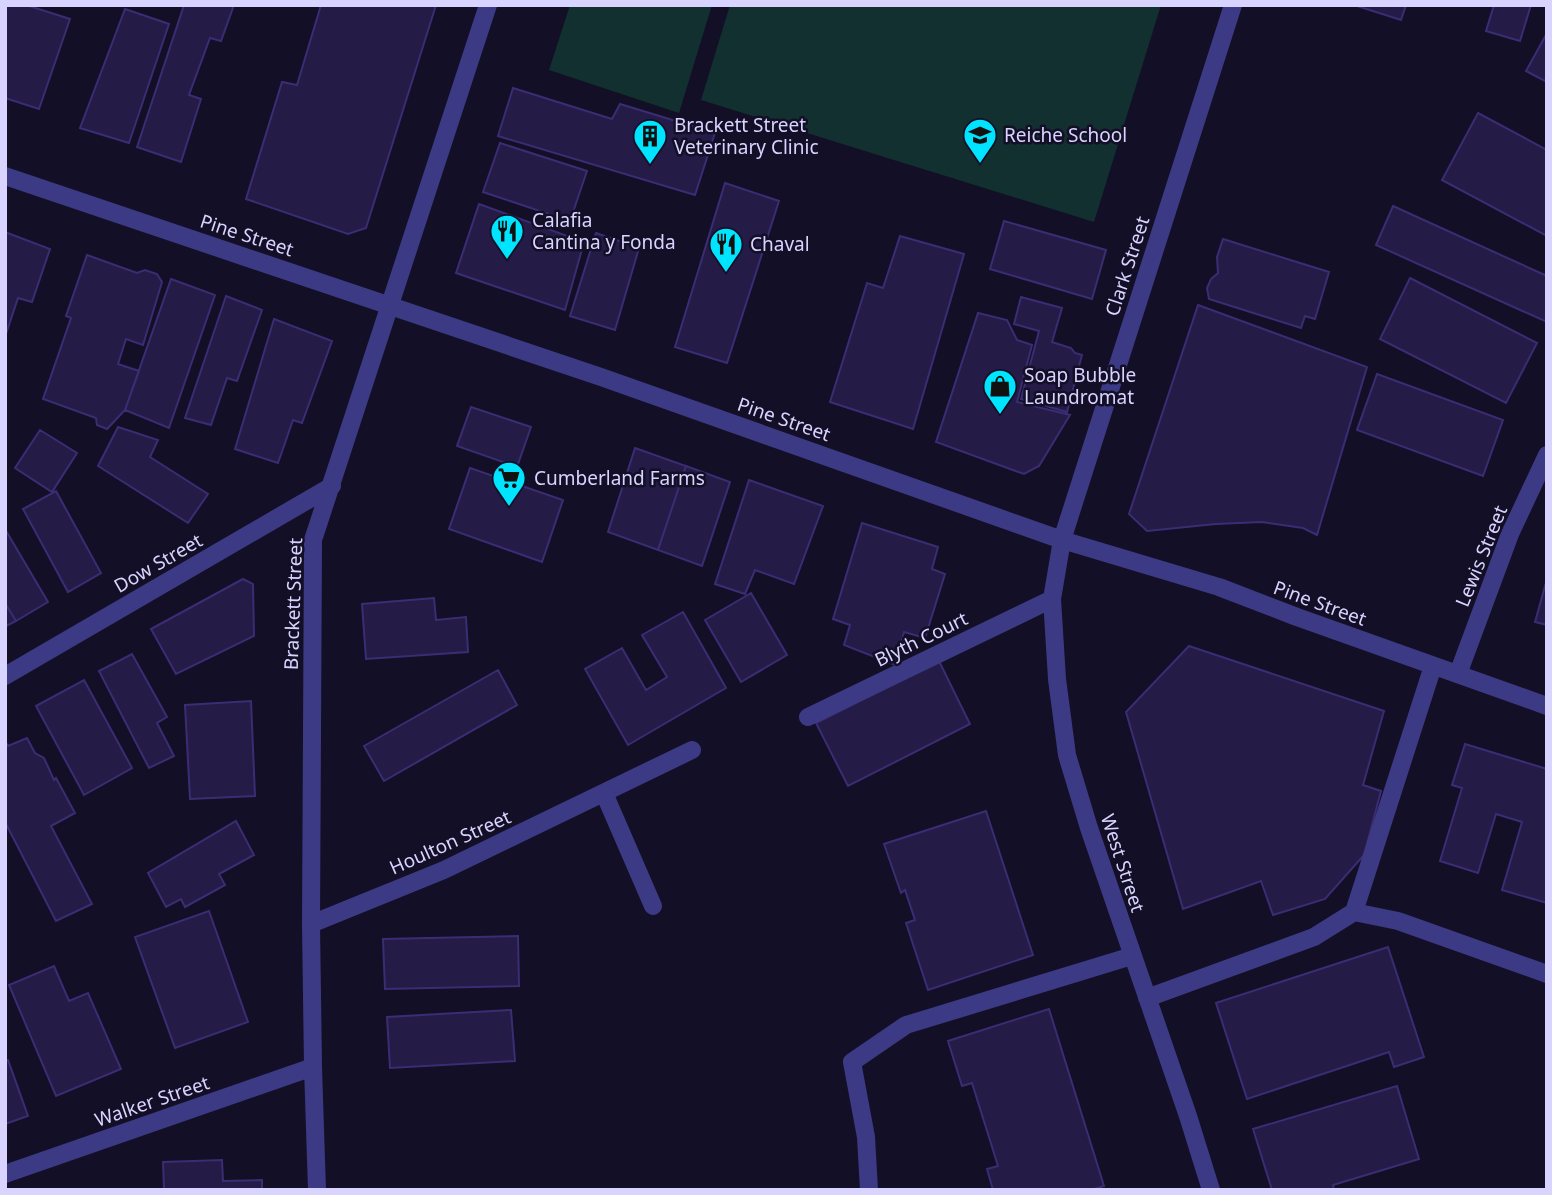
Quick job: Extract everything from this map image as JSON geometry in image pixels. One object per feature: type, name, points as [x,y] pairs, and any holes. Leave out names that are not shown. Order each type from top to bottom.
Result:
[{"type":"street","name":"Brackett Street","points":[[317,1190],[311,924],[313,540],[488,5]]},
{"type":"street","name":"Clark Street","points":[[1062,540],[1233,5]]},
{"type":"street","name":"Pine Street","points":[[5,176],[391,305],[1062,540],[1219,587],[1547,706]]},
{"type":"street","name":"Lewis Street","points":[[1458,674],[1510,534],[1547,455]]},
{"type":"street","name":"Dow Street","points":[[5,676],[332,486]]},
{"type":"street","name":"West Street","points":[[1062,540],[1052,599],[1057,680],[1067,755],[1211,1190]]},
{"type":"street","name":"Blyth Court","points":[[808,717],[1052,599]]},
{"type":"street","points":[[1147,998],[1314,937],[1354,912],[1433,666]]},
{"type":"street","name":"Houlton Street","points":[[311,924],[444,870],[692,750]]},
{"type":"street","points":[[604,793],[653,906]]},
{"type":"street","points":[[1354,912],[1398,921],[1547,974]]},
{"type":"street","points":[[869,1190],[866,1138],[852,1062],[906,1025],[1132,956]]},
{"type":"street","name":"Walker Street","points":[[5,1174],[313,1067]]},
{"type":"green space","points":[[570,5],[712,5],[679,113],[549,70]]},
{"type":"green space","name":"Reiche School","points":[[730,5],[1161,5],[1094,222],[701,100]]},
{"type":"building","points":[[5,5],[26,5],[70,19],[39,109],[5,98]]},
{"type":"building","points":[[184,5],[234,5],[221,41],[210,38],[189,95],[201,99],[181,162],[137,147]]},
{"type":"building","points":[[321,5],[436,5],[366,228],[348,234],[246,199],[282,82],[297,85]]},
{"type":"building","points":[[1354,5],[1406,5],[1401,20]]},
{"type":"building","points":[[1494,5],[1531,5],[1520,41],[1486,31]]},
{"type":"building","points":[[125,9],[169,24],[129,143],[80,128]]},
{"type":"building","points":[[1547,33],[1547,82],[1526,71]]},
{"type":"building","name":"Brackett Street Veterinary Clinic","points":[[513,88],[612,119],[620,104],[715,133],[695,195],[498,136]]},
{"type":"building","points":[[1478,113],[1547,150],[1547,236],[1442,180]]},
{"type":"building","points":[[500,143],[587,171],[570,221],[483,192]]},
{"type":"building","name":"Chaval","points":[[725,183],[779,201],[727,363],[675,347]]},
{"type":"building","points":[[479,204],[584,242],[565,310],[456,273]]},
{"type":"building","points":[[1393,206],[1547,276],[1547,322],[1376,245]]},
{"type":"building","points":[[1004,221],[1106,250],[1092,299],[990,269]]},
{"type":"building","points":[[5,232],[50,249],[32,302],[18,298],[5,337]]},
{"type":"building","points":[[596,233],[639,248],[615,330],[570,316]]},
{"type":"building","points":[[900,236],[964,254],[913,429],[830,402],[867,283],[883,288]]},
{"type":"building","points":[[1223,239],[1329,272],[1315,319],[1305,316],[1301,328],[1209,299],[1207,288],[1218,273],[1217,257]]},
{"type":"building","points":[[87,255],[137,273],[145,270],[157,274],[162,282],[143,345],[126,339],[118,364],[139,371],[125,410],[107,429],[97,425],[96,418],[43,399],[71,318],[66,316]]},
{"type":"building","points":[[1410,278],[1537,343],[1506,403],[1380,339]]},
{"type":"building","points":[[171,279],[215,295],[169,428],[125,410]]},
{"type":"building","points":[[226,296],[262,310],[237,381],[227,378],[211,425],[185,418]]},
{"type":"building","points":[[1021,297],[1062,308],[1052,342],[1082,355],[1067,412],[1021,399],[1039,331],[1014,324]]},
{"type":"building","points":[[1198,305],[1367,367],[1317,535],[1303,528],[1262,522],[1147,531],[1129,514]]},
{"type":"building","points":[[978,313],[1007,320],[1017,340],[1032,345],[1017,402],[1070,415],[1039,466],[1024,474],[936,442]]},
{"type":"building","points":[[274,319],[332,341],[302,423],[293,420],[278,463],[235,449]]},
{"type":"building","points":[[1377,374],[1503,420],[1483,476],[1357,430]]},
{"type":"building","name":"Cumberland Farms","points":[[471,407],[531,427],[517,467],[457,446]]},
{"type":"building","points":[[118,427],[158,440],[150,457],[208,494],[188,523],[98,466]]},
{"type":"building","points":[[40,430],[77,453],[52,492],[15,468]]},
{"type":"building","points":[[635,448],[686,466],[658,550],[608,532]]},
{"type":"building","points":[[686,466],[730,482],[702,566],[658,550]]},
{"type":"building","name":"Cumberland Farms","points":[[470,468],[563,500],[542,562],[449,529]]},
{"type":"building","points":[[749,480],[823,506],[794,584],[755,570],[745,594],[715,584]]},
{"type":"building","points":[[56,491],[101,573],[68,592],[23,509]]},
{"type":"building","points":[[862,523],[938,547],[932,569],[945,574],[925,638],[904,632],[895,665],[844,645],[850,625],[833,619]]},
{"type":"building","points":[[5,529],[48,602],[16,621],[5,603]]},
{"type":"building","points":[[243,579],[253,584],[254,636],[176,674],[151,629]]},
{"type":"building","points":[[1547,579],[1547,625],[1535,622]]},
{"type":"building","points":[[751,593],[787,655],[741,682],[705,620]]},
{"type":"building","points":[[434,598],[436,620],[466,617],[468,652],[366,659],[362,604]]},
{"type":"building","points":[[5,603],[16,621],[6,626],[5,632]]},
{"type":"building","points":[[683,612],[726,688],[628,745],[585,669],[622,648],[646,690],[667,677],[642,635]]},
{"type":"building","points":[[1189,646],[1384,711],[1363,785],[1381,791],[1364,855],[1325,899],[1273,915],[1261,881],[1183,909],[1126,712]]},
{"type":"building","points":[[132,654],[167,717],[157,723],[174,756],[149,768],[99,671]]},
{"type":"building","points":[[939,661],[970,724],[848,786],[816,723]]},
{"type":"building","points":[[498,670],[517,705],[384,781],[364,746]]},
{"type":"building","points":[[84,680],[132,768],[84,795],[36,706]]},
{"type":"building","points":[[251,701],[255,796],[190,799],[185,705]]},
{"type":"building","points":[[27,738],[35,753],[44,758],[75,813],[51,826],[92,904],[56,921],[5,822],[5,741],[8,746]]},
{"type":"building","points":[[1465,744],[1547,769],[1547,903],[1502,890],[1522,822],[1496,814],[1478,873],[1440,861],[1462,788],[1452,785]]},
{"type":"building","points":[[986,811],[1033,955],[928,990],[906,923],[915,920],[905,890],[901,893],[884,844]]},
{"type":"building","points":[[236,821],[254,855],[219,874],[225,885],[185,907],[181,899],[166,907],[148,873]]},
{"type":"building","points":[[209,911],[248,1022],[175,1048],[135,937]]},
{"type":"building","points":[[518,936],[519,986],[385,989],[383,939]]},
{"type":"building","points":[[1388,947],[1424,1057],[1394,1067],[1389,1052],[1247,1099],[1216,1003]]},
{"type":"building","points":[[54,966],[69,1001],[88,993],[121,1069],[56,1096],[9,985]]},
{"type":"building","points":[[1049,1009],[1104,1186],[1091,1190],[993,1190],[987,1169],[998,1166],[972,1083],[962,1086],[948,1041]]},
{"type":"building","points":[[511,1010],[515,1061],[390,1068],[387,1017]]},
{"type":"building","points":[[8,1060],[28,1116],[5,1124],[5,1061]]},
{"type":"building","points":[[1397,1086],[1419,1159],[1333,1185],[1334,1190],[1272,1190],[1253,1129]]},
{"type":"building","points":[[222,1160],[223,1181],[262,1180],[262,1190],[164,1190],[163,1162]]},
{"type":"place","name":"Reiche School","points":[[980,165]]},
{"type":"place","name":"Brackett Street Veterinary Clinic","points":[[650,166]]},
{"type":"place","name":"Calafia Cantina y Fonda","points":[[507,261]]},
{"type":"place","name":"Chaval","points":[[726,274]]},
{"type":"place","name":"Soap Bubble Laundromat","points":[[1000,416]]},
{"type":"place","name":"Cumberland Farms","points":[[509,508]]}]
